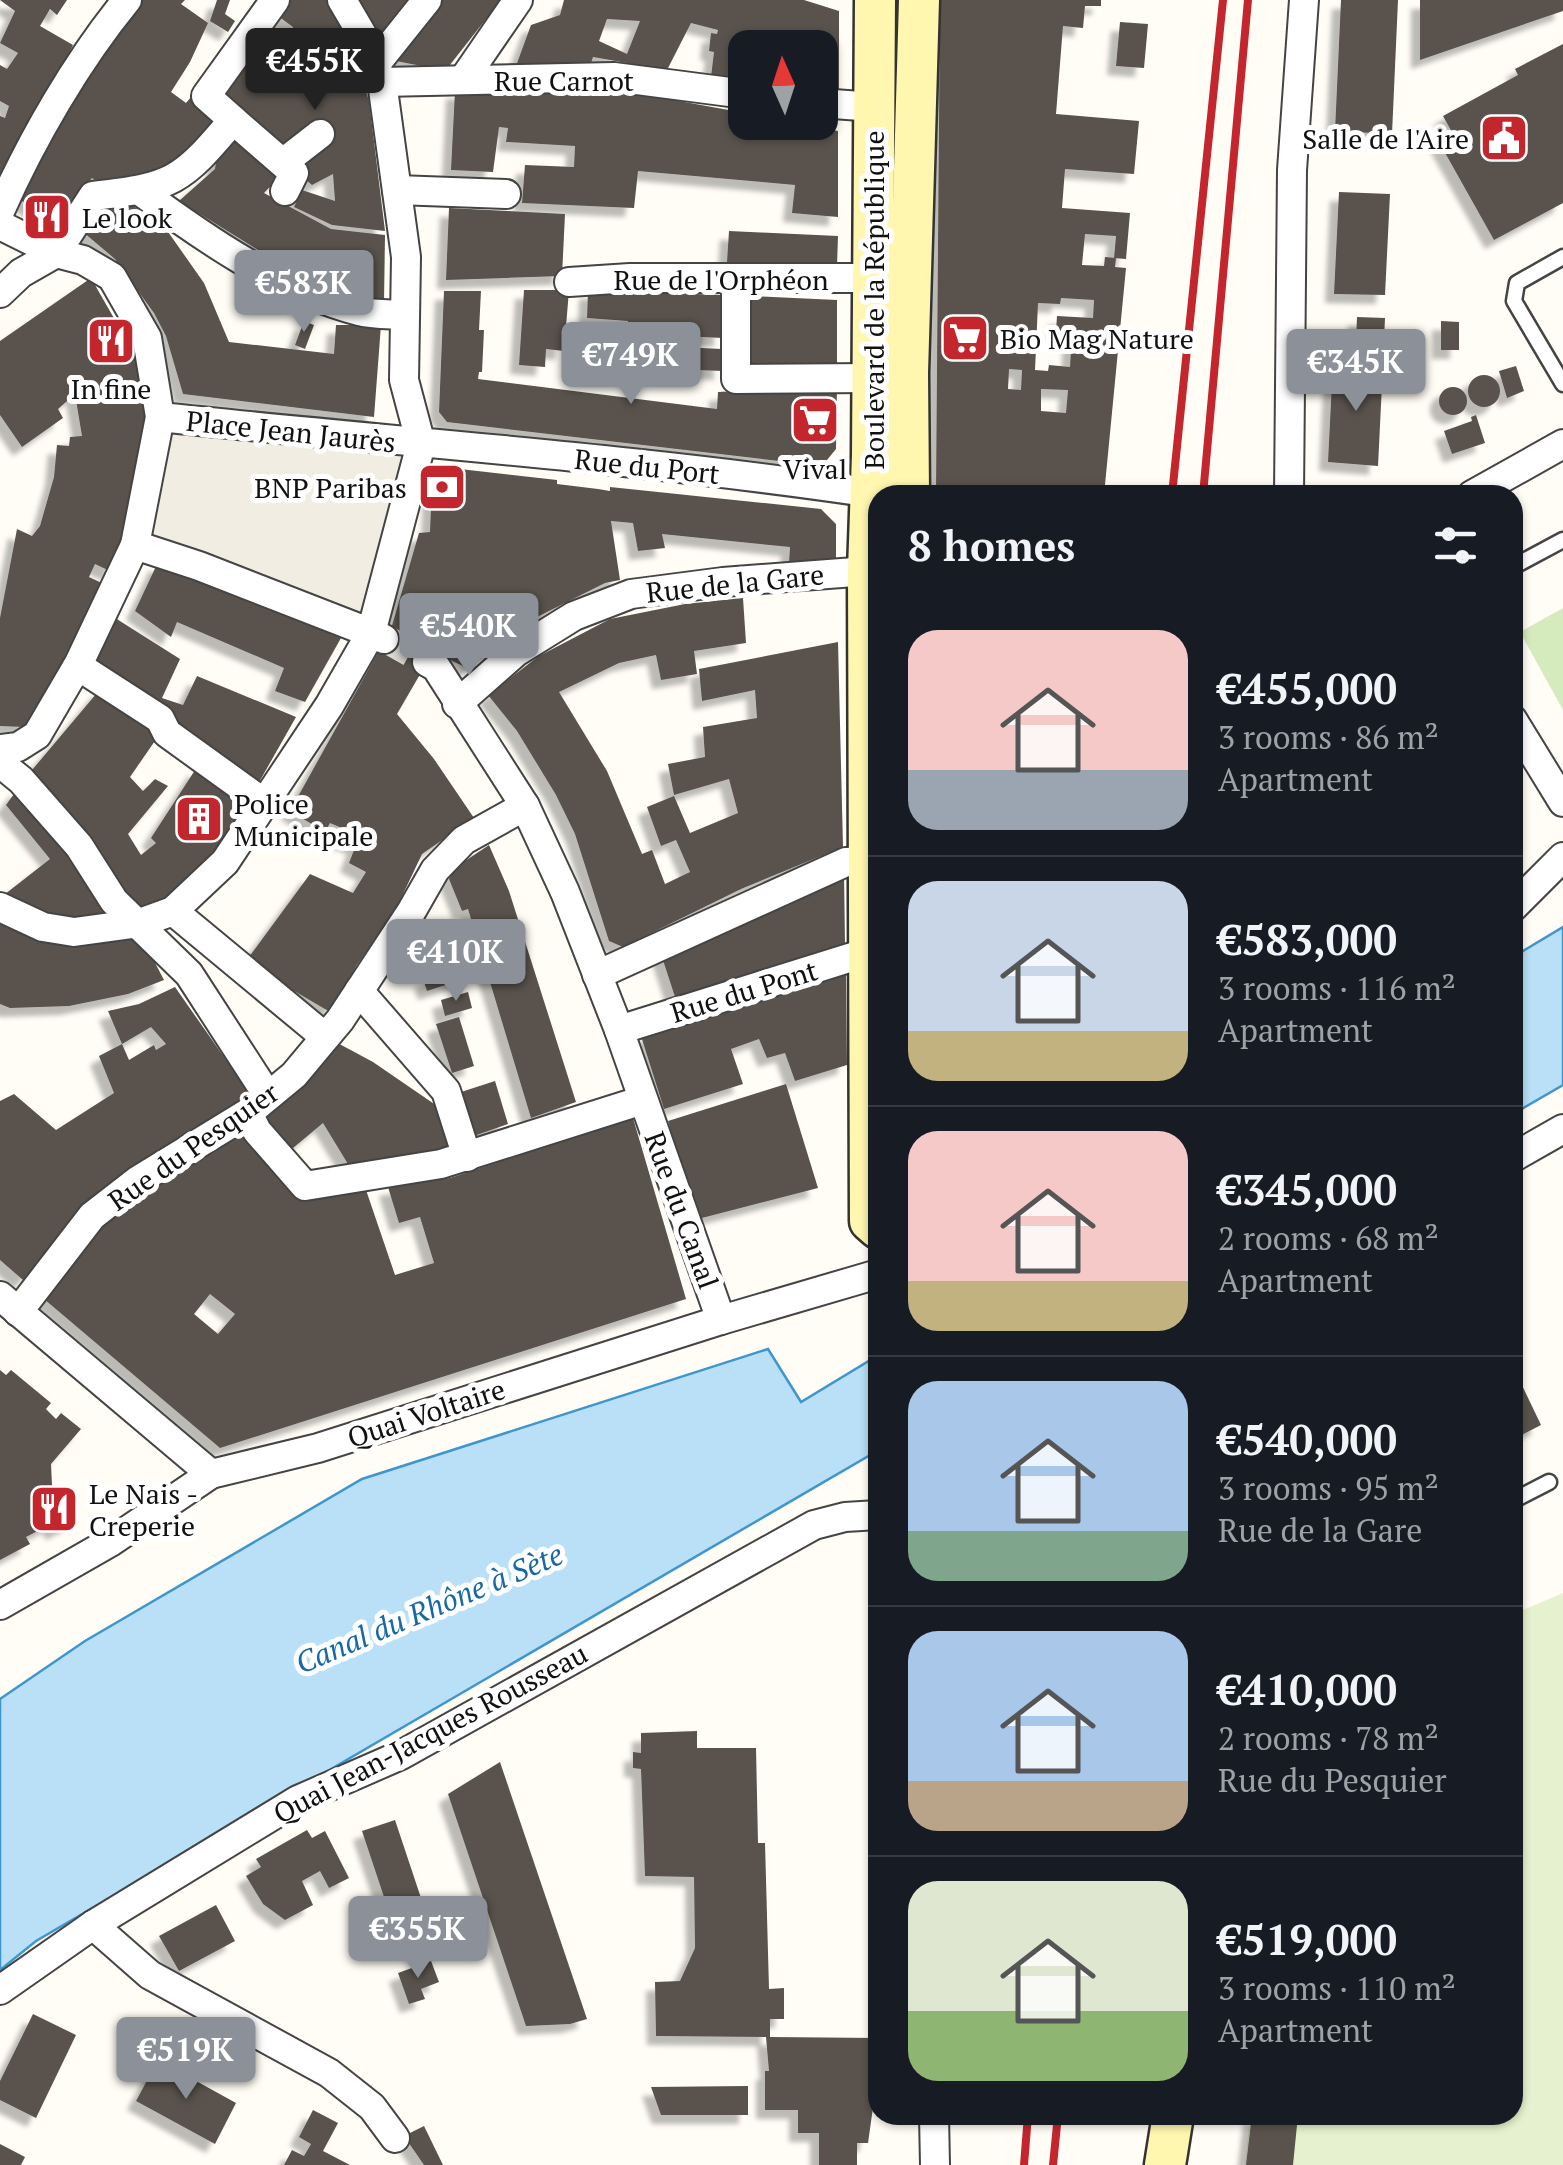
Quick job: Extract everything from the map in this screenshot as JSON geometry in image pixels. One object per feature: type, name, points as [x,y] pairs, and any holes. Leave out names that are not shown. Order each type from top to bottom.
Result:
[{"type":"main road","name":"Boulevard de la République","points":[[875,0],[873,378],[885,485]]},
{"type":"main road","name":"Boulevard de la République","points":[[888,485],[908,374],[919,0]]},
{"type":"main road","name":"Boulevard de la République","points":[[874,107],[917,108]]},
{"type":"main road","name":"Boulevard de la République","points":[[868,572],[868,876]]},
{"type":"main road","points":[[1165,2165],[1171,2125]]},
{"type":"street","points":[[0,210],[26,152],[127,0]]},
{"type":"street","points":[[275,0],[206,96],[294,173],[286,191]]},
{"type":"street","points":[[342,0],[366,42],[378,74],[406,257],[404,380],[421,444]]},
{"type":"street","points":[[378,74],[427,0]]},
{"type":"street","points":[[463,80],[518,0]]},
{"type":"street","points":[[1289,485],[1292,170],[1304,0]]},
{"type":"street","name":"Rue Carnot","points":[[378,74],[463,80],[614,77],[728,91]]},
{"type":"street","points":[[838,104],[874,107]]},
{"type":"street","points":[[0,293],[21,273],[56,253],[93,196],[140,191],[174,181],[199,161],[233,120]]},
{"type":"street","points":[[284,162],[320,134]]},
{"type":"street","points":[[397,190],[506,194]]},
{"type":"street","points":[[140,191],[217,247],[308,294],[362,312],[406,315]]},
{"type":"street","points":[[0,225],[56,253],[83,260],[112,277],[147,338],[160,417]]},
{"type":"street","name":"Rue de l'Orphéon","points":[[568,282],[630,278],[874,278]]},
{"type":"street","points":[[736,280],[736,380],[873,378]]},
{"type":"street","name":"Place Jean Jaurès","points":[[0,749],[18,747],[38,735],[78,666],[135,544],[160,417],[421,444],[378,636],[224,862],[173,911]]},
{"type":"street","name":"Rue du Port","points":[[421,444],[658,466],[868,492]]},
{"type":"street","points":[[1490,485],[1563,444]]},
{"type":"street","points":[[135,544],[378,636]]},
{"type":"street","name":"Rue de la Gare","points":[[457,704],[516,652],[574,616],[631,594],[723,582],[868,572]]},
{"type":"street","name":"Rue du Canal","points":[[427,662],[436,667],[524,806],[565,892],[619,1030],[721,1320]]},
{"type":"street","points":[[78,666],[160,720],[167,733],[264,803]]},
{"type":"street","points":[[1523,737],[1563,802]]},
{"type":"street","points":[[0,762],[79,846],[114,901],[189,974],[258,1104],[257,1131],[305,1186],[467,1157],[643,1100]]},
{"type":"street","name":"Rue du Pesquier","points":[[9,1304],[92,1216],[137,1182],[258,1104],[294,1075],[359,990],[434,870],[464,840],[524,806]]},
{"type":"street","points":[[1523,897],[1563,857]]},
{"type":"street","points":[[597,975],[846,862],[867,861]]},
{"type":"street","points":[[0,907],[43,927],[74,932],[140,923],[173,911],[325,1037]]},
{"type":"street","name":"Rue du Pont","points":[[619,1030],[868,952]]},
{"type":"street","points":[[359,990],[446,1091],[467,1157]]},
{"type":"street","points":[[1523,1152],[1563,1128]]},
{"type":"street","name":"Quai Voltaire","points":[[0,1605],[112,1541],[211,1474],[318,1448],[868,1277]]},
{"type":"street","points":[[9,1304],[211,1474]]},
{"type":"street","name":"Quai Jean-Jacques Rousseau","points":[[0,1990],[93,1926],[298,1800],[401,1755],[789,1537],[814,1525],[868,1516]]},
{"type":"street","points":[[93,1926],[150,1975],[329,2073],[372,2107],[395,2138]]},
{"type":"street","points":[[934,2125],[935,2165]]},
{"type":"lane","points":[[1563,256],[1518,283],[1514,301],[1563,384]]},
{"type":"lane","points":[[1523,560],[1563,540]]},
{"type":"lane","points":[[1523,1495],[1549,1482]]},
{"type":"green space","points":[[1563,608],[1563,710],[1523,637],[1523,630]]},
{"type":"green space","points":[[1563,1593],[1563,2165],[1245,2165],[1249,2125],[1523,2125],[1523,1610]]},
{"type":"shaded area","points":[[160,417],[421,444],[371,633],[135,545]]},
{"type":"water","points":[[1563,927],[1563,1085],[1523,1108],[1523,951]]},
{"type":"water","name":"Canal du Rhône à Sète","points":[[768,1349],[801,1402],[868,1361],[868,1456],[36,1941],[0,1970],[0,1699],[85,1641],[362,1479]]},
{"type":"building","points":[[0,0],[67,0],[57,15],[50,9],[40,26],[73,45],[0,194],[0,116],[5,118],[9,106],[0,101],[0,65],[7,69],[18,53],[0,43],[15,11]]},
{"type":"building","points":[[143,0],[185,0],[181,4],[208,23],[171,92],[186,103],[191,97],[218,119],[177,165],[101,185],[92,178],[55,222],[14,196],[45,135]]},
{"type":"building","points":[[217,0],[230,0],[225,14],[235,21],[228,32],[210,21]]},
{"type":"building","points":[[284,0],[333,0],[347,28],[337,39],[354,53],[369,101],[385,231],[332,225],[294,207],[302,190],[335,201],[333,174],[312,185],[305,179],[308,178],[301,158],[283,155],[222,103],[227,79],[244,55],[264,69],[292,31],[293,27],[274,13]]},
{"type":"building","points":[[353,0],[419,0],[379,46]]},
{"type":"building","points":[[440,0],[501,0],[449,66],[437,69],[394,60]]},
{"type":"building","points":[[564,0],[804,0],[839,11],[839,90],[838,30],[728,30],[728,79],[711,77],[711,33],[717,34],[718,30],[691,23],[667,70],[593,57],[589,69],[516,66],[531,25],[560,15]],"holes":[[[607,19],[640,21],[627,54],[599,41]]]},
{"type":"building","points":[[940,0],[1101,0],[1101,6],[1085,6],[1083,28],[1063,26],[1056,114],[1139,121],[1134,174],[1065,169],[1062,208],[1130,213],[1126,259],[1116,258],[1115,267],[1126,268],[1105,485],[936,485]],"holes":[[[1085,234],[1116,236],[1114,258],[1105,257],[1104,266],[1082,265]],[[1061,298],[1094,300],[1093,318],[1057,316],[1056,331],[1072,333],[1070,367],[1049,365],[1048,371],[1035,370],[1038,303],[1060,304]],[[1009,369],[1022,370],[1021,390],[1008,389]],[[1041,389],[1068,390],[1066,413],[1041,411]]]},
{"type":"building","points":[[1341,0],[1398,0],[1392,134],[1335,131]]},
{"type":"building","points":[[1420,0],[1563,0],[1563,11],[1420,60]]},
{"type":"building","points":[[1120,22],[1148,24],[1144,68],[1116,66]]},
{"type":"building","name":"Salle de l'Aire","points":[[1563,44],[1563,203],[1494,240],[1439,142],[1453,134],[1443,116],[1518,75],[1515,69]]},
{"type":"building","points":[[455,90],[646,95],[728,110],[728,140],[838,140],[838,217],[792,213],[795,185],[638,171],[634,208],[522,203],[525,165],[574,167],[575,146],[506,142],[508,128],[499,127],[493,172],[451,170]]},
{"type":"building","points":[[238,133],[283,173],[264,193],[331,229],[385,235],[384,302],[332,288],[271,258],[179,201],[215,169],[217,154]]},
{"type":"building","points":[[1339,192],[1390,194],[1385,295],[1334,294]]},
{"type":"building","points":[[132,205],[166,229],[204,283],[229,342],[334,354],[336,325],[381,325],[374,417],[183,394],[166,336],[154,313],[115,259],[83,232],[98,213]]},
{"type":"building","points":[[449,208],[565,214],[562,276],[446,280]]},
{"type":"building","points":[[729,231],[838,236],[837,266],[727,262]]},
{"type":"building","points":[[91,278],[135,355],[147,413],[131,522],[112,572],[95,564],[89,577],[106,585],[62,678],[24,727],[0,726],[0,618],[17,529],[32,536],[40,526],[54,477],[57,445],[69,446],[70,437],[82,436],[75,394],[58,409],[63,418],[22,447],[0,415],[0,341]]},
{"type":"building","points":[[524,290],[569,290],[564,351],[546,349],[545,367],[519,365]]},
{"type":"building","points":[[588,290],[723,295],[723,338],[681,336],[681,347],[722,349],[723,371],[670,369],[670,359],[624,356],[628,321],[587,318]]},
{"type":"building","points":[[444,291],[481,291],[479,330],[484,330],[482,372],[478,379],[717,409],[718,392],[837,386],[836,449],[822,466],[447,422],[439,412]]},
{"type":"building","points":[[751,296],[837,300],[837,364],[750,368]]},
{"type":"building","points":[[1357,317],[1385,318],[1384,341],[1356,340]]},
{"type":"building","points":[[304,321],[314,325],[305,349],[295,345]]},
{"type":"building","points":[[1441,321],[1459,322],[1459,350],[1441,350]]},
{"type":"building","points":[[1333,362],[1383,364],[1378,466],[1328,462]]},
{"type":"building","points":[[1516,366],[1524,391],[1507,398],[1499,371]]},
{"type":"building","points":[[1484,375],[1496,379],[1500,391],[1496,403],[1484,407],[1472,403],[1468,391],[1472,379]]},
{"type":"building","points":[[1453,387],[1463,391],[1467,401],[1463,411],[1453,415],[1443,411],[1439,401],[1443,391]]},
{"type":"building","points":[[1476,415],[1485,443],[1452,454],[1444,431],[1472,421],[1471,417]]},
{"type":"building","points":[[451,468],[557,480],[557,484],[610,491],[610,487],[821,509],[836,524],[836,563],[789,563],[790,547],[662,534],[665,548],[638,551],[633,523],[611,521],[620,580],[605,583],[513,629],[499,627],[501,642],[467,668],[433,652],[397,714],[474,818],[422,854],[395,911],[330,1012],[284,985],[249,957],[310,874],[353,893],[366,872],[349,863],[356,845],[340,839],[344,829],[330,823],[325,832],[290,811],[391,629],[419,533],[430,532],[432,483]]},
{"type":"building","points":[[158,562],[341,638],[305,702],[275,691],[284,668],[177,622],[171,637],[135,611]]},
{"type":"building","points":[[743,598],[746,643],[694,651],[697,674],[661,680],[656,655],[619,663],[559,692],[607,771],[642,854],[652,850],[665,884],[690,872],[676,840],[661,846],[647,807],[674,796],[690,833],[738,813],[729,779],[674,795],[668,764],[705,757],[703,727],[757,718],[755,690],[702,701],[699,669],[838,642],[843,847],[741,889],[623,947],[609,941],[575,834],[556,795],[517,731],[488,695],[539,656],[610,619],[685,604]]},
{"type":"building","points":[[112,616],[180,659],[162,698],[183,705],[197,676],[296,717],[258,784],[85,664]]},
{"type":"building","points":[[102,687],[159,735],[130,777],[143,791],[155,779],[168,786],[128,834],[141,855],[156,843],[151,838],[197,767],[247,801],[197,879],[142,916],[27,776]]},
{"type":"building","points":[[19,787],[103,901],[104,921],[50,921],[0,898],[50,859],[6,805]]},
{"type":"building","points":[[489,845],[509,891],[576,1102],[531,1118],[468,909],[462,911],[449,879],[456,867]]},
{"type":"building","points":[[844,872],[845,944],[676,1000],[659,948]]},
{"type":"building","points":[[0,916],[138,930],[164,980],[128,994],[69,1006],[10,1008],[0,1004]]},
{"type":"building","points":[[457,968],[461,980],[427,991],[423,979]]},
{"type":"building","points":[[846,969],[847,1065],[795,1081],[785,1053],[767,1058],[759,1039],[731,1049],[743,1084],[664,1109],[641,1036]]},
{"type":"building","points":[[175,987],[252,1097],[98,1194],[23,1280],[0,1260],[0,1101],[14,1094],[56,1130],[114,1093],[99,1056],[122,1044],[108,1011],[139,1004]],"holes":[[[151,1027],[166,1044],[156,1050],[154,1045],[129,1060],[122,1044]]]},
{"type":"building","points":[[468,992],[472,1008],[445,1016],[441,1000]]},
{"type":"building","points":[[459,1017],[474,1066],[452,1073],[436,1024]]},
{"type":"building","points":[[332,1040],[373,1062],[443,1110],[451,1156],[351,1169],[323,1123],[287,1153],[258,1117]]},
{"type":"building","points":[[495,1081],[508,1124],[471,1137],[458,1093]]},
{"type":"building","points":[[786,1084],[818,1188],[698,1219],[668,1121]]},
{"type":"building","points":[[633,1118],[686,1299],[220,1448],[44,1299],[90,1234],[165,1177],[244,1130],[296,1197],[343,1187],[345,1193],[366,1190],[395,1275],[434,1263],[420,1217],[399,1223],[388,1187],[450,1178]],"holes":[[[210,1294],[235,1314],[218,1334],[194,1314]]]},
{"type":"building","points":[[0,1370],[6,1375],[11,1370],[51,1403],[46,1409],[56,1419],[61,1413],[81,1429],[51,1464],[52,1485],[72,1522],[55,1531],[51,1524],[26,1537],[30,1544],[0,1560]]},
{"type":"building","points":[[1523,1387],[1541,1425],[1523,1434]]},
{"type":"building","points":[[697,1731],[697,1748],[756,1748],[758,1843],[765,1843],[769,1989],[784,1988],[784,2019],[770,2019],[770,2037],[868,2038],[871,2125],[868,2143],[857,2143],[857,2165],[819,2165],[819,2133],[798,2133],[798,2110],[765,2110],[765,2071],[769,2071],[766,2037],[656,2036],[655,1982],[680,1981],[695,1948],[694,1877],[645,1876],[641,1769],[633,1768],[633,1752],[641,1753],[641,1733]]},
{"type":"building","points":[[500,1762],[587,2019],[570,2024],[526,2026],[448,1794]]},
{"type":"building","points":[[395,1820],[425,1910],[392,1921],[362,1831]]},
{"type":"building","points":[[307,1830],[312,1838],[325,1831],[349,1878],[329,1888],[320,1871],[302,1881],[313,1905],[285,1920],[263,1904],[246,1876],[261,1867],[256,1859]]},
{"type":"building","points":[[216,1905],[235,1941],[179,1971],[159,1936]]},
{"type":"building","points":[[431,1961],[439,1982],[421,1989],[425,1999],[409,2004],[398,1973]]},
{"type":"building","points":[[33,2014],[76,2035],[36,2118],[0,2100],[0,2081]]},
{"type":"building","points":[[158,2060],[236,2103],[215,2144],[136,2101]]},
{"type":"building","points":[[748,2086],[748,2115],[661,2115],[651,2087]]},
{"type":"building","points":[[313,2110],[338,2123],[323,2151],[350,2165],[284,2165],[292,2150],[304,2156],[311,2144],[299,2137]]},
{"type":"building","points":[[1251,2125],[1297,2125],[1293,2165],[1246,2165]]},
{"type":"building","points":[[424,2126],[443,2165],[424,2165],[404,2136]]},
{"type":"building","points":[[0,2144],[25,2157],[21,2165],[0,2165]]},
{"type":"tunnel","points":[[386,639],[427,662]]},
{"type":"railway","points":[[1173,485],[1223,0]]},
{"type":"railway","points":[[1204,485],[1248,0]]},
{"type":"railway","points":[[1024,2165],[1027,2125]]},
{"type":"railway","points":[[1053,2165],[1057,2125]]},
{"type":"place","name":"Salle de l'Aire","points":[[1504,138]]},
{"type":"place","name":"Le look","points":[[47,217]]},
{"type":"place","name":"Bio Mag Nature","points":[[965,338]]},
{"type":"place","name":"In fine","points":[[111,341]]},
{"type":"place","name":"Vival","points":[[815,420]]},
{"type":"place","name":"BNP Paribas","points":[[442,487]]},
{"type":"place","name":"Police Municipale","points":[[199,819]]},
{"type":"place","name":"Le Nais - Creperie","points":[[54,1509]]}]
